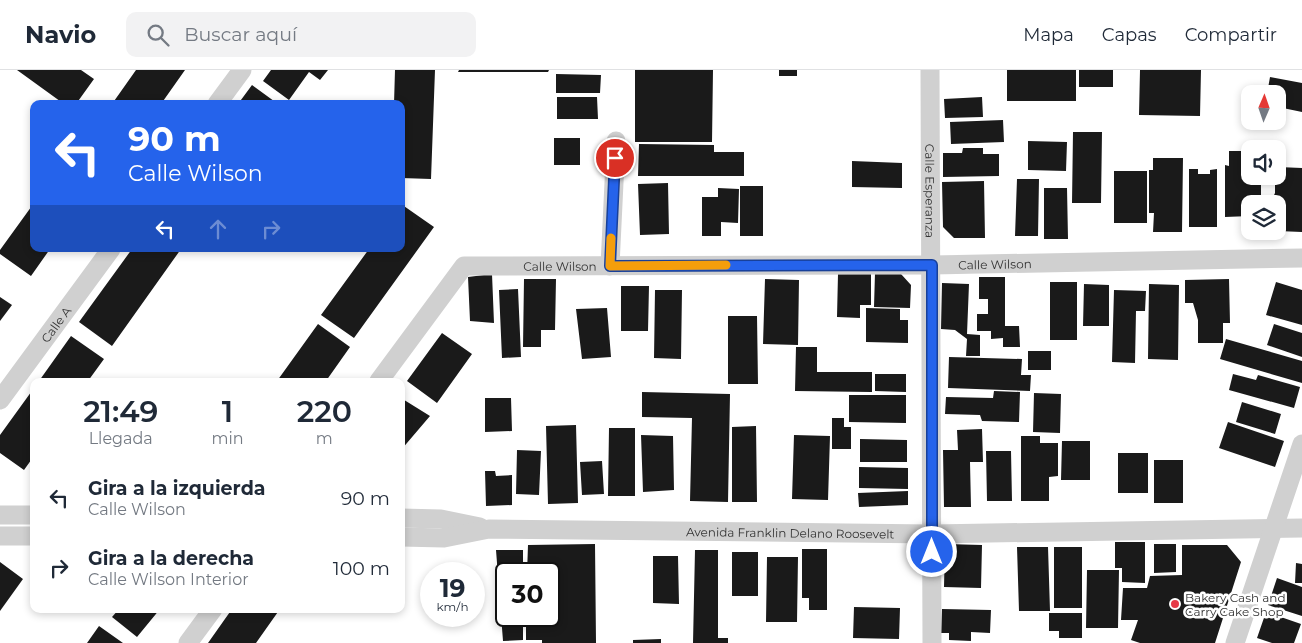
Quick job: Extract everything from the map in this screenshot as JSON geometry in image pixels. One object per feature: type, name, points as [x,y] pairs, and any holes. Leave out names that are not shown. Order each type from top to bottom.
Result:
[{"type":"street","points":[[220,100],[242,70]]},
{"type":"street","name":"Calle Esperanza","points":[[930,70],[932,643]]},
{"type":"street","points":[[610,266],[616,141]]},
{"type":"street","name":"Calle A","points":[[0,400],[109,252]]},
{"type":"street","name":"Calle Wilson","points":[[381,378],[464,266],[932,265],[1302,258]]},
{"type":"street","points":[[1235,643],[1302,444]]},
{"type":"street","points":[[0,515],[30,515]]},
{"type":"street","name":"Avenida Franklin Delano Roosevelt","points":[[405,518],[441,519],[489,529],[932,534],[1302,528]]},
{"type":"street","name":"Avenida Franklin Delano Roosevelt","points":[[405,537],[444,538],[489,529]]},
{"type":"street","points":[[0,536],[30,536]]},
{"type":"street","points":[[188,643],[210,613]]},
{"type":"building","points":[[17,70],[81,70],[94,79],[79,100],[58,100]]},
{"type":"building","points":[[136,70],[185,70],[164,100],[115,100]]},
{"type":"building","points":[[271,70],[328,70],[320,80],[309,72],[289,100],[263,81]]},
{"type":"building","points":[[395,70],[435,70],[431,179],[405,178],[405,100],[394,100]]},
{"type":"building","points":[[459,70],[549,70],[548,72],[458,72]]},
{"type":"building","points":[[635,70],[713,70],[712,142],[635,142]]},
{"type":"building","points":[[779,70],[797,70],[797,76],[779,76]]},
{"type":"building","points":[[1007,70],[1076,70],[1076,101],[1007,101]]},
{"type":"building","points":[[1079,70],[1113,70],[1113,87],[1079,87]]},
{"type":"building","points":[[1140,70],[1201,70],[1200,116],[1139,115]]},
{"type":"building","points":[[556,74],[601,75],[600,93],[556,93]]},
{"type":"building","points":[[1270,77],[1302,83],[1302,112],[1286,109],[1286,85],[1269,85]]},
{"type":"building","points":[[252,85],[273,100],[241,100]]},
{"type":"building","points":[[557,97],[597,97],[598,119],[557,119]]},
{"type":"building","points":[[982,97],[983,117],[945,118],[944,99]]},
{"type":"building","points":[[1003,120],[1004,142],[951,144],[950,122]]},
{"type":"building","points":[[1073,132],[1102,132],[1101,203],[1072,203]]},
{"type":"building","points":[[554,138],[580,138],[580,165],[554,165]]},
{"type":"building","points":[[1028,141],[1067,142],[1066,171],[1028,170]]},
{"type":"building","points":[[639,144],[714,145],[714,152],[744,152],[744,176],[638,176]]},
{"type":"building","points":[[963,148],[983,148],[983,154],[999,154],[999,176],[943,177],[943,153],[962,153]]},
{"type":"building","points":[[1229,151],[1241,151],[1241,185],[1261,185],[1261,195],[1241,195],[1241,216],[1225,217],[1225,165],[1229,166]]},
{"type":"building","points":[[1153,158],[1183,158],[1182,232],[1153,232],[1154,213],[1149,213],[1149,170],[1153,170]]},
{"type":"building","points":[[852,161],[902,163],[902,188],[852,187]]},
{"type":"building","points":[[1286,167],[1302,168],[1302,232],[1286,231],[1286,195],[1274,195],[1275,185],[1286,185]]},
{"type":"building","points":[[1189,169],[1198,169],[1198,174],[1210,174],[1210,170],[1217,169],[1217,227],[1189,227]]},
{"type":"building","points":[[1114,171],[1147,171],[1147,223],[1114,223]]},
{"type":"building","points":[[1017,179],[1039,179],[1038,236],[1015,236]]},
{"type":"building","points":[[984,181],[985,238],[954,238],[943,227],[942,182]]},
{"type":"building","points":[[668,183],[669,234],[640,235],[638,184]]},
{"type":"building","points":[[740,186],[763,186],[763,236],[740,236]]},
{"type":"building","points":[[718,188],[739,189],[738,223],[721,222],[721,236],[702,236],[702,197],[718,197]]},
{"type":"building","points":[[1044,188],[1067,188],[1068,239],[1044,239]]},
{"type":"building","points":[[405,207],[434,227],[354,338],[321,315],[367,252],[405,252]]},
{"type":"building","points":[[30,209],[30,252],[48,252],[31,276],[0,254],[0,250]]},
{"type":"building","points":[[130,252],[179,252],[112,346],[79,322]]},
{"type":"building","points":[[875,273],[901,274],[911,285],[910,308],[874,307]]},
{"type":"building","points":[[492,274],[494,323],[470,321],[468,277]]},
{"type":"building","points":[[838,274],[871,274],[871,305],[860,305],[860,318],[837,317]]},
{"type":"building","points":[[979,277],[1005,277],[1005,326],[1019,326],[1020,347],[1003,347],[1003,338],[991,339],[991,331],[977,331],[977,314],[988,314],[988,299],[979,299]]},
{"type":"building","points":[[524,279],[556,279],[555,330],[541,330],[541,347],[523,347]]},
{"type":"building","points":[[765,279],[799,280],[798,345],[763,344]]},
{"type":"building","points":[[1229,279],[1230,323],[1223,323],[1223,343],[1198,343],[1198,320],[1193,303],[1185,303],[1185,280]]},
{"type":"building","points":[[1050,282],[1077,282],[1077,340],[1050,340]]},
{"type":"building","points":[[1276,282],[1302,290],[1302,325],[1266,315]]},
{"type":"building","points":[[942,283],[969,284],[967,334],[980,335],[980,356],[966,356],[967,339],[955,330],[941,329]]},
{"type":"building","points":[[1084,284],[1109,285],[1109,326],[1083,326]]},
{"type":"building","points":[[1149,284],[1179,285],[1178,360],[1148,359]]},
{"type":"building","points":[[621,286],[649,286],[648,331],[621,331]]},
{"type":"building","points":[[518,289],[521,357],[502,358],[499,290]]},
{"type":"building","points":[[655,290],[682,290],[681,359],[654,358]]},
{"type":"building","points":[[1114,290],[1146,291],[1145,311],[1136,311],[1135,363],[1112,362]]},
{"type":"building","points":[[0,297],[12,305],[0,321]]},
{"type":"building","points":[[607,308],[611,357],[582,359],[576,309]]},
{"type":"building","points":[[866,308],[900,309],[900,320],[908,320],[908,343],[866,342]]},
{"type":"building","points":[[728,316],[757,316],[758,384],[728,384]]},
{"type":"building","points":[[318,324],[350,347],[328,378],[279,378]]},
{"type":"building","points":[[1274,324],[1302,333],[1302,357],[1267,345]]},
{"type":"building","points":[[442,333],[472,354],[437,403],[407,381]]},
{"type":"building","points":[[71,336],[104,359],[90,378],[41,378]]},
{"type":"building","points":[[1226,339],[1302,361],[1302,383],[1220,359]]},
{"type":"building","points":[[796,347],[817,347],[817,372],[872,372],[872,392],[795,391]]},
{"type":"building","points":[[1028,351],[1051,351],[1051,370],[1028,370]]},
{"type":"building","points":[[949,357],[1022,359],[1021,375],[1031,375],[1030,391],[948,388]]},
{"type":"building","points":[[875,374],[906,374],[906,392],[875,391]]},
{"type":"building","points":[[1233,374],[1256,380],[1258,375],[1300,387],[1294,408],[1229,390]]},
{"type":"building","points":[[994,391],[1020,392],[1019,422],[982,421],[980,415],[945,414],[946,397],[993,398]]},
{"type":"building","points":[[642,392],[730,394],[728,502],[690,501],[692,418],[642,417]]},
{"type":"building","points":[[1034,393],[1061,394],[1060,433],[1033,432]]},
{"type":"building","points":[[30,394],[30,462],[24,470],[0,453],[0,435]]},
{"type":"building","points":[[849,395],[906,395],[906,423],[849,422]]},
{"type":"building","points":[[485,398],[511,398],[512,431],[485,432]]},
{"type":"building","points":[[405,400],[430,416],[405,445]]},
{"type":"building","points":[[1242,402],[1281,414],[1275,434],[1236,422]]},
{"type":"building","points":[[832,418],[844,418],[844,427],[851,427],[851,449],[832,449]]},
{"type":"building","points":[[1228,422],[1284,441],[1275,467],[1219,448]]},
{"type":"building","points":[[576,425],[578,503],[548,504],[546,426]]},
{"type":"building","points":[[756,426],[757,502],[732,502],[732,427]]},
{"type":"building","points":[[609,428],[635,428],[635,496],[608,496]]},
{"type":"building","points":[[982,429],[983,462],[970,462],[971,507],[944,507],[943,450],[958,450],[957,430]]},
{"type":"building","points":[[641,435],[673,436],[674,490],[643,492]]},
{"type":"building","points":[[794,435],[830,436],[828,500],[792,499]]},
{"type":"building","points":[[1021,436],[1040,436],[1040,443],[1058,443],[1058,476],[1049,477],[1049,501],[1021,501]]},
{"type":"building","points":[[860,439],[907,440],[907,462],[860,462]]},
{"type":"building","points":[[1062,441],[1090,441],[1090,480],[1061,480]]},
{"type":"building","points":[[517,450],[541,451],[539,495],[516,494]]},
{"type":"building","points":[[986,451],[1011,451],[1012,501],[987,501]]},
{"type":"building","points":[[1118,453],[1148,453],[1148,493],[1118,493]]},
{"type":"building","points":[[1154,460],[1183,460],[1183,503],[1154,503]]},
{"type":"building","points":[[602,461],[604,494],[582,495],[580,462]]},
{"type":"building","points":[[859,467],[908,468],[908,489],[859,488]]},
{"type":"building","points":[[485,471],[495,471],[496,476],[512,475],[512,505],[486,506]]},
{"type":"building","points":[[908,491],[908,505],[859,507],[858,493]]},
{"type":"building","points":[[1115,542],[1145,542],[1145,583],[1122,582],[1122,568],[1115,568]]},
{"type":"building","points":[[595,544],[596,643],[542,643],[542,640],[526,640],[526,627],[560,627],[560,562],[527,562],[528,545]]},
{"type":"building","points":[[945,544],[982,545],[981,588],[944,587]]},
{"type":"building","points":[[1154,544],[1176,544],[1176,572],[1154,573]]},
{"type":"building","name":"Bakery Cash and Carry Cake Shop","points":[[1182,545],[1227,545],[1241,562],[1215,643],[1140,643],[1131,640],[1138,620],[1121,620],[1123,588],[1147,588],[1150,576],[1182,575]]},
{"type":"building","points":[[1017,547],[1048,547],[1050,611],[1019,611]]},
{"type":"building","points":[[1054,547],[1082,547],[1082,608],[1054,608]]},
{"type":"building","points":[[802,549],[827,549],[827,610],[809,610],[809,598],[802,598]]},
{"type":"building","points":[[496,550],[523,550],[523,562],[497,562]]},
{"type":"building","points":[[695,550],[718,550],[718,638],[728,638],[728,643],[693,643]]},
{"type":"building","points":[[732,552],[758,552],[758,596],[732,596]]},
{"type":"building","points":[[653,556],[678,556],[679,604],[653,603]]},
{"type":"building","points":[[767,557],[798,557],[797,622],[766,622]]},
{"type":"building","points":[[0,562],[23,579],[0,611]]},
{"type":"building","points":[[1296,563],[1302,564],[1302,583],[1295,583]]},
{"type":"building","points":[[1087,570],[1119,570],[1118,628],[1086,628]]},
{"type":"building","points":[[1277,578],[1302,587],[1302,616],[1268,605]]},
{"type":"building","points":[[854,607],[900,608],[899,639],[853,638]]},
{"type":"building","points":[[942,609],[991,610],[990,633],[971,632],[971,641],[949,640],[949,633],[941,633]]},
{"type":"building","points":[[1266,612],[1301,624],[1294,643],[1272,643],[1257,638]]},
{"type":"building","points":[[116,613],[157,613],[137,637],[112,617]]},
{"type":"building","points":[[229,613],[277,613],[256,643],[208,643]]},
{"type":"building","points":[[1049,613],[1082,613],[1082,638],[1059,638],[1059,631],[1049,631]]},
{"type":"building","points":[[99,626],[123,643],[87,643]]},
{"type":"building","points":[[502,627],[523,627],[523,640],[503,641]]},
{"type":"building","points":[[661,639],[661,643],[633,643],[633,640]]},
{"type":"slow traffic","points":[[611,238],[610,266],[726,265]]},
{"type":"place","name":"Bakery Cash and Carry Cake Shop","points":[[1175,604]]},
{"type":"route","points":[[615,158],[610,266],[932,265],[932,552]]}]
